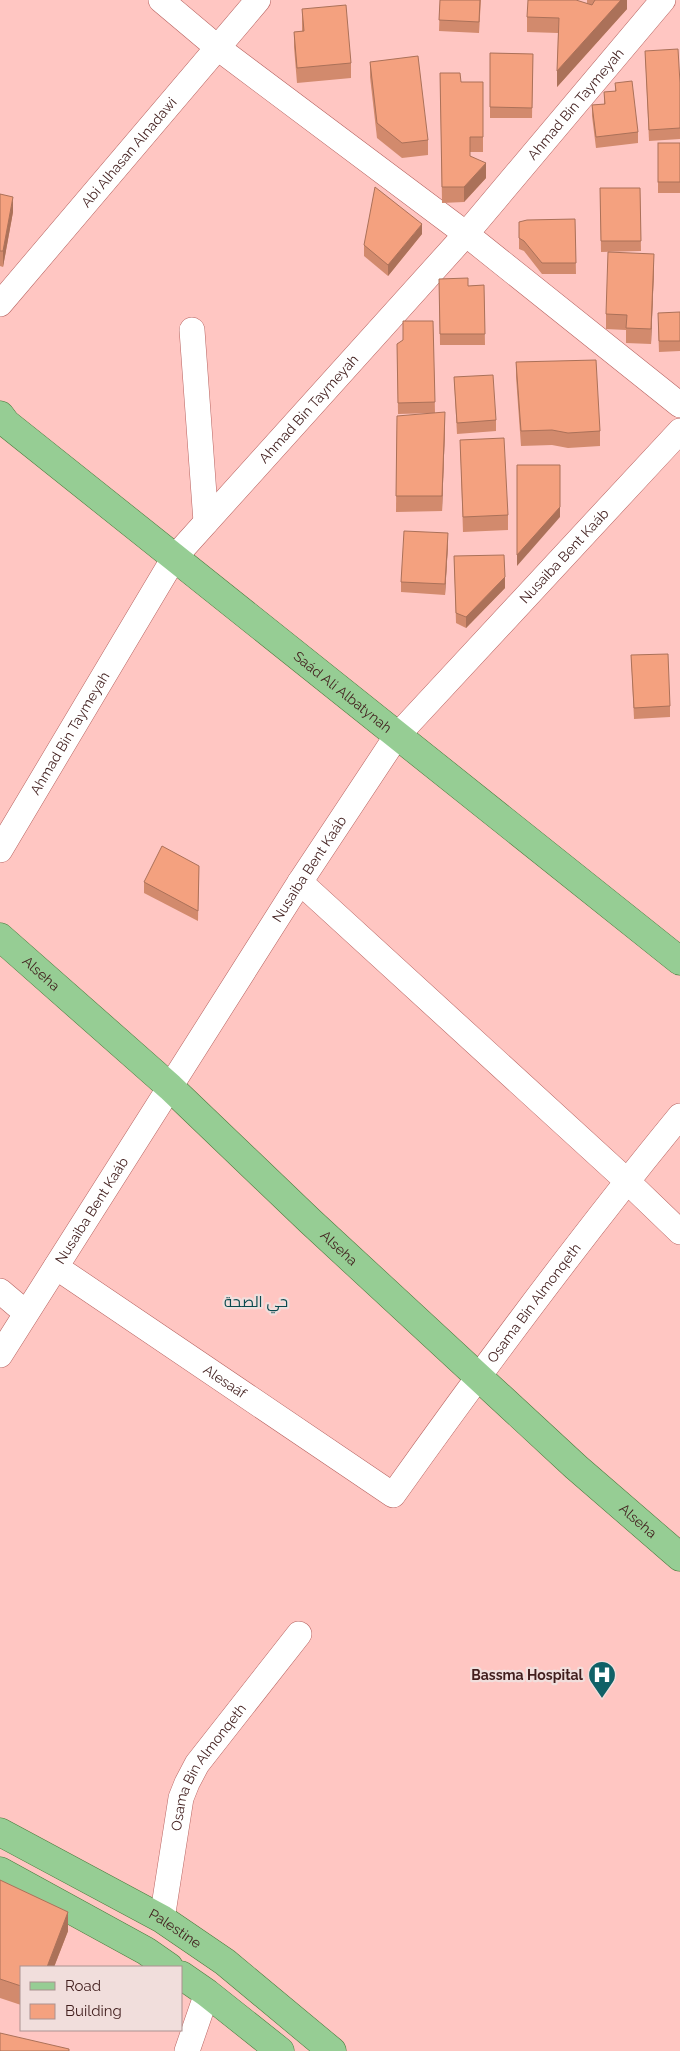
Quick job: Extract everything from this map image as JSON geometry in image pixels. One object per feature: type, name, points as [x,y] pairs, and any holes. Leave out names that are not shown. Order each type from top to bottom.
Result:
[{"type":"main road","name":"Saád Ali Albatynah","points":[[2,420],[396,737],[680,961]]},
{"type":"main road","name":"Alseha","points":[[0,937],[170,1087],[310,1221],[576,1467],[680,1557]]},
{"type":"main road","name":"Palestine","points":[[0,1832],[162,1919],[225,1962],[332,2051]]},
{"type":"main road","points":[[0,1871],[146,1952],[167,1966]]},
{"type":"main road","points":[[182,1976],[207,1992],[280,2051]]},
{"type":"street","points":[[161,0],[218,48],[466,234],[680,405]]},
{"type":"street","name":"Abi Alhasan Alnadawi","points":[[0,304],[258,0]]},
{"type":"street","name":"Ahmad Bin Taymeyah","points":[[0,850],[174,558],[466,234],[663,0]]},
{"type":"street","points":[[192,330],[206,522]]},
{"type":"street","name":"Nusaiba Bent Kaáb","points":[[0,1355],[300,882],[396,737],[680,430]]},
{"type":"street","points":[[300,882],[627,1181],[680,1232]]},
{"type":"street","name":"Osama Bin Almonqeth","points":[[393,1495],[478,1376],[627,1181],[680,1116]]},
{"type":"street","name":"Alesaáf","points":[[56,1267],[393,1495]]},
{"type":"street","points":[[0,1291],[26,1313]]},
{"type":"street","name":"Osama Bin Almonqeth","points":[[162,1919],[181,1798],[186,1783],[197,1764],[300,1634]]},
{"type":"street","points":[[187,2051],[207,1992]]},
{"type":"building","points":[[440,0],[480,0],[479,22],[439,20]]},
{"type":"building","points":[[528,0],[576,0],[592,5],[595,0],[621,0],[557,71],[559,18],[527,17]]},
{"type":"building","points":[[346,5],[351,63],[297,68],[294,32],[304,31],[302,9]]},
{"type":"building","points":[[678,49],[680,128],[649,130],[645,51]]},
{"type":"building","points":[[490,53],[533,54],[532,108],[490,107]]},
{"type":"building","points":[[418,56],[428,140],[402,143],[377,123],[370,62]]},
{"type":"building","points":[[440,73],[460,73],[461,82],[483,82],[483,137],[470,137],[470,156],[486,163],[464,187],[442,187]]},
{"type":"building","points":[[632,81],[638,132],[596,137],[592,105],[605,104],[604,92],[616,91],[615,83]]},
{"type":"building","points":[[658,143],[680,143],[680,182],[658,182]]},
{"type":"building","points":[[375,187],[422,224],[388,265],[364,245]]},
{"type":"building","points":[[600,188],[640,188],[641,241],[601,241]]},
{"type":"building","points":[[0,194],[13,197],[3,251],[0,251]]},
{"type":"building","points":[[575,219],[576,263],[542,263],[524,241],[519,238],[519,222],[527,220]]},
{"type":"building","points":[[608,252],[654,254],[651,329],[626,328],[627,315],[606,314]]},
{"type":"building","points":[[468,278],[468,286],[484,285],[485,334],[440,334],[439,279]]},
{"type":"building","points":[[680,312],[680,341],[659,341],[658,313]]},
{"type":"building","points":[[403,321],[433,321],[435,402],[398,403],[397,344],[403,340]]},
{"type":"building","points":[[596,360],[600,431],[568,433],[552,430],[521,431],[516,362]]},
{"type":"building","points":[[493,375],[496,420],[457,423],[454,377]]},
{"type":"building","points":[[445,412],[442,496],[396,496],[397,416]]},
{"type":"building","points":[[504,438],[508,515],[463,517],[460,440]]},
{"type":"building","points":[[517,465],[560,465],[560,507],[517,555]]},
{"type":"building","points":[[404,531],[448,533],[445,584],[401,582]]},
{"type":"building","points":[[504,555],[505,577],[466,617],[456,613],[454,556]]},
{"type":"building","points":[[668,654],[670,706],[634,708],[631,655]]},
{"type":"building","points":[[162,846],[199,866],[198,911],[144,882]]},
{"type":"building","points":[[0,1880],[68,1912],[47,1966],[20,1966],[20,1986],[0,1979]]},
{"type":"building","points":[[0,2033],[69,2049],[69,2051],[0,2051]]},
{"type":"place","name":"Bassma Hospital","points":[[602,1699]]},
{"type":"district","name":"حي الصحة","points":[[256,1302]]}]
